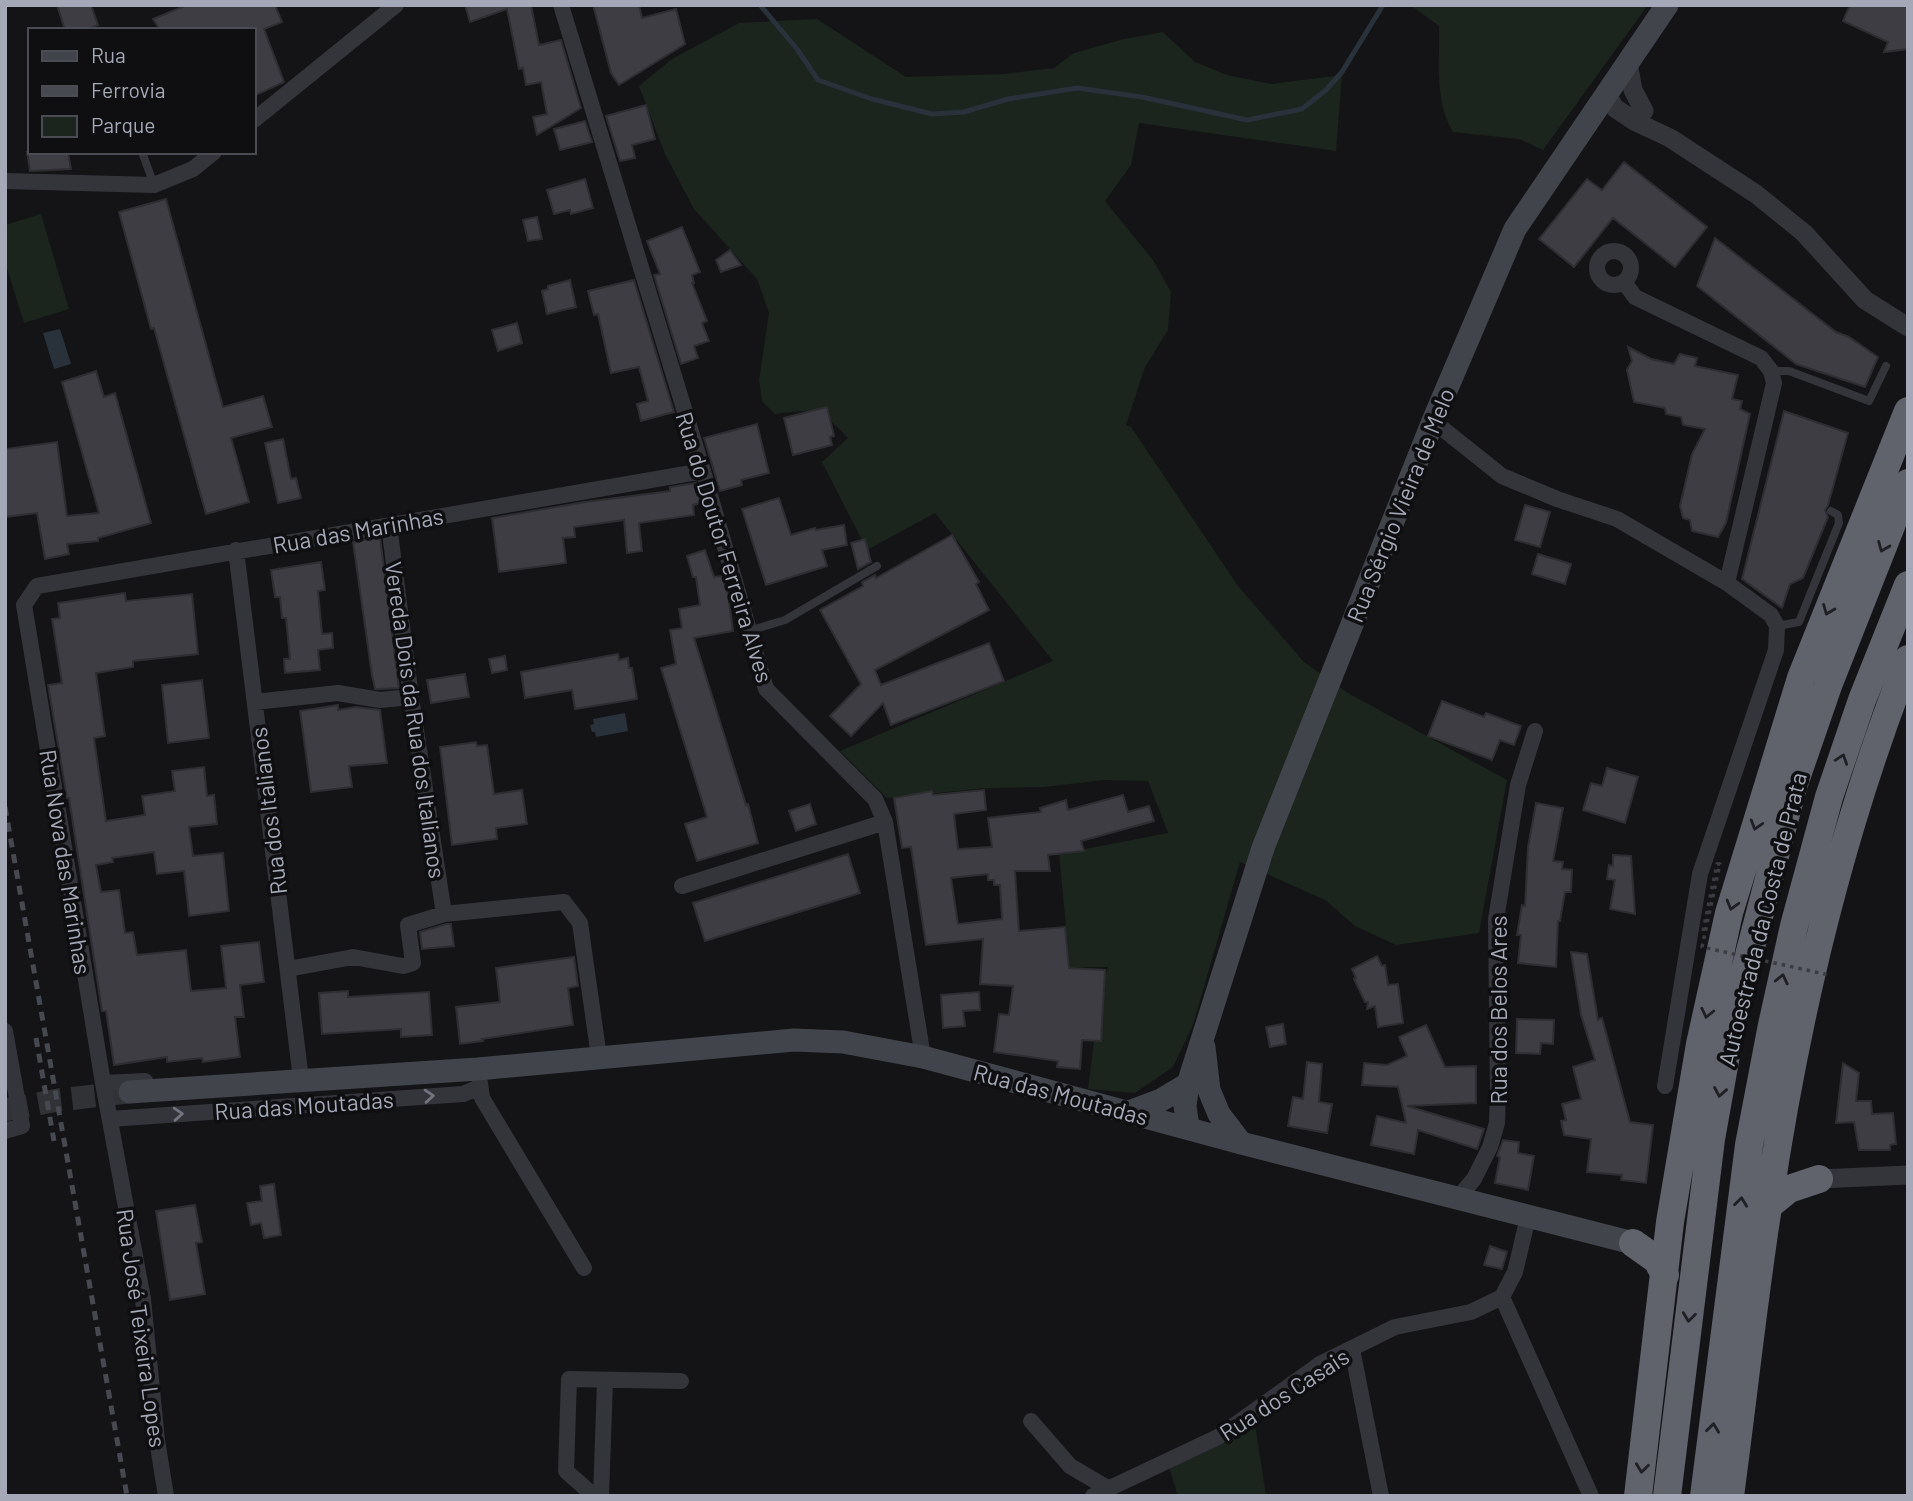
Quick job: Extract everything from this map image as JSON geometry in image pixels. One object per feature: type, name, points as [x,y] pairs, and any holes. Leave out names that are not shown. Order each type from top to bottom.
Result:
[{"type":"highway","points":[[1638,1496],[1670,1222],[1700,1044],[1730,913],[1801,678],[1903,422]]},
{"type":"highway","name":"Autoestrada da Costa de Prata","points":[[1667,1496],[1712,1139],[1733,1016],[1793,787],[1829,683],[1908,483]]},
{"type":"highway","name":"Autoestrada da Costa de Prata","points":[[1704,1496],[1749,1145],[1794,926],[1829,797],[1862,699],[1908,585]]},
{"type":"highway","points":[[1730,1496],[1768,1207],[1820,934],[1880,734],[1908,659]]},
{"type":"highway","points":[[1779,1141],[1793,1167],[1819,1179]]},
{"type":"highway","points":[[1768,1207],[1789,1189],[1819,1179]]},
{"type":"highway","points":[[1633,1243],[1655,1233],[1670,1222]]},
{"type":"highway","points":[[1633,1243],[1657,1260],[1665,1275]]},
{"type":"main road","name":"Rua Sérgio Vieira de Melo","points":[[1241,1143],[1198,1087],[1203,1038],[1263,848],[1433,421],[1515,229],[1667,5]]},
{"type":"main road","name":"Rua das Moutadas","points":[[130,1092],[479,1078],[599,1057],[794,1040],[843,1042],[923,1057],[1241,1143],[1633,1243]]},
{"type":"main road","points":[[1129,1112],[1198,1087],[1202,1110],[1188,1128]]},
{"type":"street","points":[[256,118],[396,5]]},
{"type":"street","name":"Rua do Doutor Ferreira Alves","points":[[561,5],[703,471],[766,689],[875,799],[885,822],[923,1057]]},
{"type":"street","points":[[1628,63],[1640,117]]},
{"type":"street","points":[[1607,94],[1615,108],[1640,117],[1756,194],[1804,233],[1865,300],[1908,327]]},
{"type":"street","points":[[1584,127],[1605,121],[1640,117]]},
{"type":"street","points":[[5,181],[154,185],[193,169],[212,154]]},
{"type":"street","points":[[1624,282],[1636,297],[1761,358],[1771,371],[1774,383],[1727,583]]},
{"type":"street","points":[[1433,421],[1502,476],[1617,519],[1727,583],[1771,615],[1777,626],[1776,650],[1700,874],[1665,1086]]},
{"type":"street","name":"Rua das Marinhas","points":[[24,604],[37,586],[703,471]]},
{"type":"street","name":"Vereda Dois da Rua dos Italianos","points":[[389,525],[443,914]]},
{"type":"street","name":"Rua dos Italianos","points":[[236,550],[300,1071]]},
{"type":"street","name":"Rua Nova das Marinhas","points":[[24,604],[110,1119]]},
{"type":"street","points":[[255,702],[338,692],[380,700],[411,697]]},
{"type":"street","name":"Rua dos Belos Ares","points":[[1457,1199],[1474,1179],[1490,1147],[1496,1123],[1496,919],[1518,785],[1535,731]]},
{"type":"street","points":[[682,886],[885,822]]},
{"type":"street","points":[[288,970],[353,957],[403,966],[413,963],[408,925],[443,914],[564,902],[580,923],[599,1057]]},
{"type":"street","points":[[5,1031],[11,1094],[22,1126],[5,1131]]},
{"type":"street","name":"Rua das Moutadas","points":[[103,1083],[458,1062],[479,1078],[463,1094],[110,1119]]},
{"type":"street","points":[[479,1078],[482,1098],[584,1268]]},
{"type":"street","name":"Rua José Teixeira Lopes","points":[[110,1119],[143,1299],[157,1440],[166,1496]]},
{"type":"street","points":[[1819,1179],[1908,1175]]},
{"type":"street","points":[[1528,1217],[1514,1272],[1502,1297],[1591,1496]]},
{"type":"street","name":"Rua dos Casais","points":[[1093,1496],[1219,1437],[1321,1364],[1395,1327],[1471,1312],[1502,1297]]},
{"type":"street","points":[[1352,1349],[1381,1496]]},
{"type":"street","points":[[594,1496],[566,1471],[569,1379],[681,1381]]},
{"type":"street","points":[[601,1496],[605,1381]]},
{"type":"street","points":[[1031,1421],[1070,1466],[1109,1489]]},
{"type":"lane","points":[[143,154],[154,185]]},
{"type":"lane","points":[[1771,371],[1789,371],[1869,401],[1886,366]]},
{"type":"lane","points":[[1777,626],[1799,622],[1839,523],[1838,515],[1831,511]]},
{"type":"lane","points":[[749,631],[785,620],[877,566]]},
{"type":"path","points":[[1703,931],[1717,864],[1720,864],[1702,947],[1829,975]]},
{"type":"green space","points":[[1410,5],[1648,5],[1543,150],[1519,139],[1453,132],[1440,94],[1439,26]]},
{"type":"green space","points":[[817,19],[906,77],[1003,74],[1054,68],[1074,53],[1124,39],[1163,32],[1195,62],[1227,75],[1271,84],[1342,75],[1336,151],[1139,123],[1131,165],[1105,201],[1153,260],[1171,292],[1168,330],[1145,367],[1126,425],[1131,427],[1238,586],[1304,662],[1348,693],[1507,780],[1479,933],[1396,945],[1355,926],[1325,900],[1240,862],[1193,1025],[1173,1067],[1135,1093],[1088,1089],[1100,994],[1108,967],[1070,967],[1059,854],[1168,833],[1148,781],[1104,780],[887,798],[840,751],[1053,661],[935,513],[867,550],[822,462],[848,438],[823,416],[808,411],[775,414],[762,401],[759,380],[769,313],[757,279],[694,209],[665,154],[639,86],[672,59],[739,23]]},
{"type":"green space","points":[[41,214],[69,309],[24,323],[5,262],[5,225]]},
{"type":"green space","points":[[1255,1424],[1266,1496],[1178,1496],[1169,1467]]},
{"type":"shaded area","points":[[60,329],[71,364],[54,369],[43,333]]},
{"type":"shaded area","points":[[625,713],[628,731],[596,737],[595,732],[592,732],[590,725],[594,724],[593,719]]},
{"type":"building","points":[[57,5],[91,5],[98,25],[91,28],[64,28]]},
{"type":"building","points":[[187,5],[275,5],[282,22],[264,29],[284,82],[256,95],[256,28],[159,28],[153,19]]},
{"type":"building","points":[[465,5],[531,5],[539,45],[561,40],[581,108],[537,135],[533,117],[547,114],[541,82],[526,85],[523,68],[519,69],[507,9],[470,22]]},
{"type":"building","points":[[593,5],[639,5],[642,18],[676,9],[685,44],[619,85],[611,73]]},
{"type":"building","points":[[1850,5],[1908,5],[1908,49],[1884,52],[1888,42],[1843,21]]},
{"type":"building","points":[[646,105],[655,139],[632,145],[635,158],[620,161],[606,116]]},
{"type":"building","points":[[585,121],[592,142],[560,150],[554,129]]},
{"type":"building","points":[[27,152],[68,154],[71,169],[30,171]]},
{"type":"building","points":[[1624,162],[1707,227],[1675,267],[1613,218],[1574,267],[1539,239],[1587,179],[1602,190]]},
{"type":"building","points":[[585,179],[593,208],[571,214],[570,210],[554,214],[547,190]]},
{"type":"building","points":[[166,199],[223,407],[263,396],[272,427],[231,438],[249,502],[206,514],[119,212]]},
{"type":"building","points":[[537,217],[542,239],[528,241],[523,220]]},
{"type":"building","points":[[682,227],[700,272],[692,275],[692,283],[707,321],[702,323],[709,341],[694,346],[698,358],[681,364],[654,275],[660,274],[647,241]]},
{"type":"building","points":[[1715,238],[1836,332],[1849,337],[1878,357],[1865,387],[1796,364],[1697,286]]},
{"type":"building","points":[[730,250],[741,265],[721,272],[716,260]]},
{"type":"building","points":[[570,280],[576,307],[547,314],[542,291],[548,289],[548,286]]},
{"type":"building","points":[[634,280],[674,412],[641,421],[637,404],[648,401],[639,367],[611,373],[598,314],[594,315],[588,291]]},
{"type":"building","points":[[517,323],[522,343],[498,351],[492,330]]},
{"type":"building","points":[[1628,347],[1651,359],[1674,364],[1680,354],[1697,358],[1695,366],[1738,375],[1732,399],[1742,401],[1740,409],[1750,414],[1726,523],[1718,537],[1692,531],[1690,520],[1683,518],[1680,506],[1692,454],[1705,429],[1683,425],[1681,417],[1666,414],[1665,408],[1634,402],[1627,370],[1632,361]]},
{"type":"building","points":[[96,371],[104,397],[115,393],[151,523],[98,538],[98,541],[67,544],[69,554],[45,559],[37,513],[5,517],[5,449],[57,442],[67,516],[99,513],[62,382]]},
{"type":"building","points":[[827,407],[834,436],[830,437],[832,445],[793,455],[784,418]]},
{"type":"building","points":[[1784,411],[1848,433],[1825,510],[1828,517],[1803,578],[1790,584],[1782,608],[1742,579]]},
{"type":"building","points":[[757,424],[769,473],[741,480],[742,485],[720,491],[704,438]]},
{"type":"building","points":[[283,439],[291,479],[296,478],[301,498],[278,503],[265,443]]},
{"type":"building","points":[[696,483],[701,503],[693,505],[694,515],[639,523],[642,551],[627,553],[624,520],[574,527],[575,537],[563,538],[566,563],[499,572],[492,518],[670,491],[670,487]]},
{"type":"building","points":[[779,498],[791,535],[815,528],[844,525],[847,545],[822,550],[827,566],[766,585],[742,509]]},
{"type":"building","points":[[1525,505],[1550,512],[1540,547],[1515,540]]},
{"type":"building","points":[[952,535],[979,582],[976,584],[989,610],[875,670],[881,685],[989,643],[1004,681],[891,725],[883,703],[851,736],[830,716],[861,684],[820,610],[863,586],[862,582],[875,575],[876,578]]},
{"type":"building","points":[[380,537],[399,688],[375,689],[353,542]]},
{"type":"building","points":[[865,539],[871,562],[858,569],[851,543]]},
{"type":"building","points":[[705,550],[714,577],[722,576],[728,594],[733,631],[694,638],[758,843],[697,861],[685,824],[707,817],[661,668],[676,664],[670,630],[682,628],[679,609],[700,605],[696,577],[693,577],[687,556]]},
{"type":"building","points":[[1538,554],[1571,564],[1565,584],[1532,574]]},
{"type":"building","points":[[321,562],[325,590],[318,591],[322,634],[332,633],[333,648],[318,650],[320,670],[285,673],[284,659],[290,659],[286,618],[282,618],[280,597],[275,597],[271,570]]},
{"type":"building","points":[[125,593],[126,601],[192,594],[198,654],[133,661],[133,667],[96,673],[105,736],[94,738],[106,821],[145,815],[142,796],[175,791],[172,771],[204,767],[207,796],[214,795],[217,824],[189,827],[193,856],[223,853],[229,911],[189,916],[184,871],[157,874],[154,852],[112,858],[113,862],[96,865],[101,892],[119,890],[125,933],[133,932],[137,955],[186,950],[191,991],[226,988],[221,946],[259,942],[264,982],[240,985],[244,1017],[235,1017],[240,1057],[203,1062],[202,1058],[167,1062],[167,1057],[114,1065],[106,1011],[102,1011],[69,798],[48,685],[62,683],[52,619],[60,618],[58,603]]},
{"type":"building","points":[[618,654],[619,660],[628,658],[637,699],[575,709],[572,690],[525,698],[521,672]]},
{"type":"building","points":[[505,656],[507,670],[492,673],[489,659]]},
{"type":"building","points":[[465,674],[469,697],[431,703],[427,680]]},
{"type":"building","points":[[202,680],[209,738],[168,743],[162,685]]},
{"type":"building","points":[[1442,701],[1484,717],[1486,713],[1521,726],[1514,745],[1500,740],[1492,760],[1428,736]]},
{"type":"building","points":[[338,705],[338,710],[356,707],[380,710],[387,763],[349,766],[352,787],[311,792],[300,711]]},
{"type":"building","points":[[476,742],[477,746],[487,745],[494,794],[522,790],[527,824],[496,828],[497,839],[452,845],[440,747]]},
{"type":"building","points":[[1607,768],[1638,777],[1625,823],[1583,810],[1591,783],[1602,786]]},
{"type":"building","points":[[984,790],[986,810],[954,814],[958,849],[992,847],[988,818],[1041,812],[1040,808],[1066,800],[1068,810],[1123,795],[1128,812],[1149,806],[1154,821],[1081,841],[1084,851],[1048,855],[1050,871],[1015,871],[1019,931],[1065,927],[1069,968],[1105,970],[1101,1041],[1082,1040],[1080,1069],[1057,1067],[1058,1061],[994,1052],[999,1014],[1009,1015],[1013,986],[980,984],[983,939],[926,945],[911,847],[902,848],[894,798],[932,791],[933,795]],"holes":[[[988,874],[988,880],[994,880],[994,885],[1000,885],[1002,919],[958,924],[951,878]]]},
{"type":"building","points":[[1536,803],[1563,808],[1553,861],[1563,862],[1562,869],[1572,870],[1571,892],[1565,892],[1558,921],[1556,967],[1518,963],[1521,935],[1517,935],[1522,905],[1525,906],[1528,847]]},
{"type":"building","points":[[810,804],[816,824],[796,831],[789,811]]},
{"type":"building","points":[[848,854],[860,893],[705,941],[693,903]]},
{"type":"building","points":[[1613,855],[1631,856],[1635,914],[1610,909],[1615,880],[1607,879],[1609,865],[1613,866]]},
{"type":"building","points":[[451,924],[454,946],[422,949],[420,932]]},
{"type":"building","points":[[1571,952],[1587,954],[1598,1020],[1602,1018],[1630,1122],[1653,1125],[1646,1183],[1621,1180],[1622,1175],[1587,1172],[1591,1139],[1564,1135],[1561,1121],[1566,1120],[1562,1104],[1581,1099],[1573,1067],[1595,1060],[1581,1015]]},
{"type":"building","points":[[1377,956],[1382,966],[1385,965],[1388,985],[1398,984],[1403,1023],[1378,1027],[1375,1006],[1367,1009],[1368,1002],[1365,1002],[1354,979],[1356,978],[1352,969]]},
{"type":"building","points":[[574,957],[578,986],[568,988],[573,1025],[460,1044],[456,1007],[500,1002],[496,968]]},
{"type":"building","points":[[348,991],[348,997],[429,992],[432,1035],[401,1037],[401,1029],[322,1034],[319,993]]},
{"type":"building","points":[[979,992],[980,1010],[963,1011],[965,1026],[943,1028],[941,995]]},
{"type":"building","points":[[1517,1019],[1554,1020],[1553,1044],[1541,1043],[1540,1054],[1516,1053]]},
{"type":"building","points":[[1283,1024],[1286,1044],[1270,1047],[1266,1027]]},
{"type":"building","points":[[1426,1025],[1445,1067],[1476,1066],[1476,1103],[1407,1106],[1484,1129],[1477,1149],[1418,1130],[1414,1154],[1371,1145],[1377,1116],[1406,1123],[1398,1087],[1362,1085],[1364,1063],[1387,1065],[1407,1056],[1399,1037]]},
{"type":"building","points":[[1307,1062],[1322,1064],[1319,1102],[1332,1104],[1327,1133],[1288,1126],[1293,1097],[1303,1099]]},
{"type":"building","points":[[1843,1063],[1859,1073],[1856,1101],[1871,1101],[1872,1114],[1893,1113],[1896,1144],[1890,1145],[1890,1150],[1859,1150],[1854,1122],[1836,1123]]},
{"type":"building","points":[[1503,1140],[1519,1142],[1518,1153],[1534,1156],[1528,1190],[1495,1183],[1500,1157],[1497,1156]]},
{"type":"building","points":[[274,1184],[281,1235],[264,1238],[261,1223],[251,1225],[247,1203],[262,1201],[260,1186]]},
{"type":"building","points":[[195,1205],[202,1242],[196,1243],[205,1294],[170,1300],[156,1211]]},
{"type":"building","points":[[1490,1246],[1507,1252],[1502,1269],[1484,1265]]},
{"type":"waterway","points":[[760,5],[797,49],[818,80],[872,99],[932,114],[964,112],[1008,99],[1077,88],[1142,97],[1247,120],[1302,109],[1326,90],[1342,72],[1383,5]]},
{"type":"tunnel","points":[[5,1110],[58,1100],[130,1092]]},
{"type":"railway","points":[[5,807],[127,1496]]},
{"type":"railway","points":[[36,1038],[54,1141]]}]
